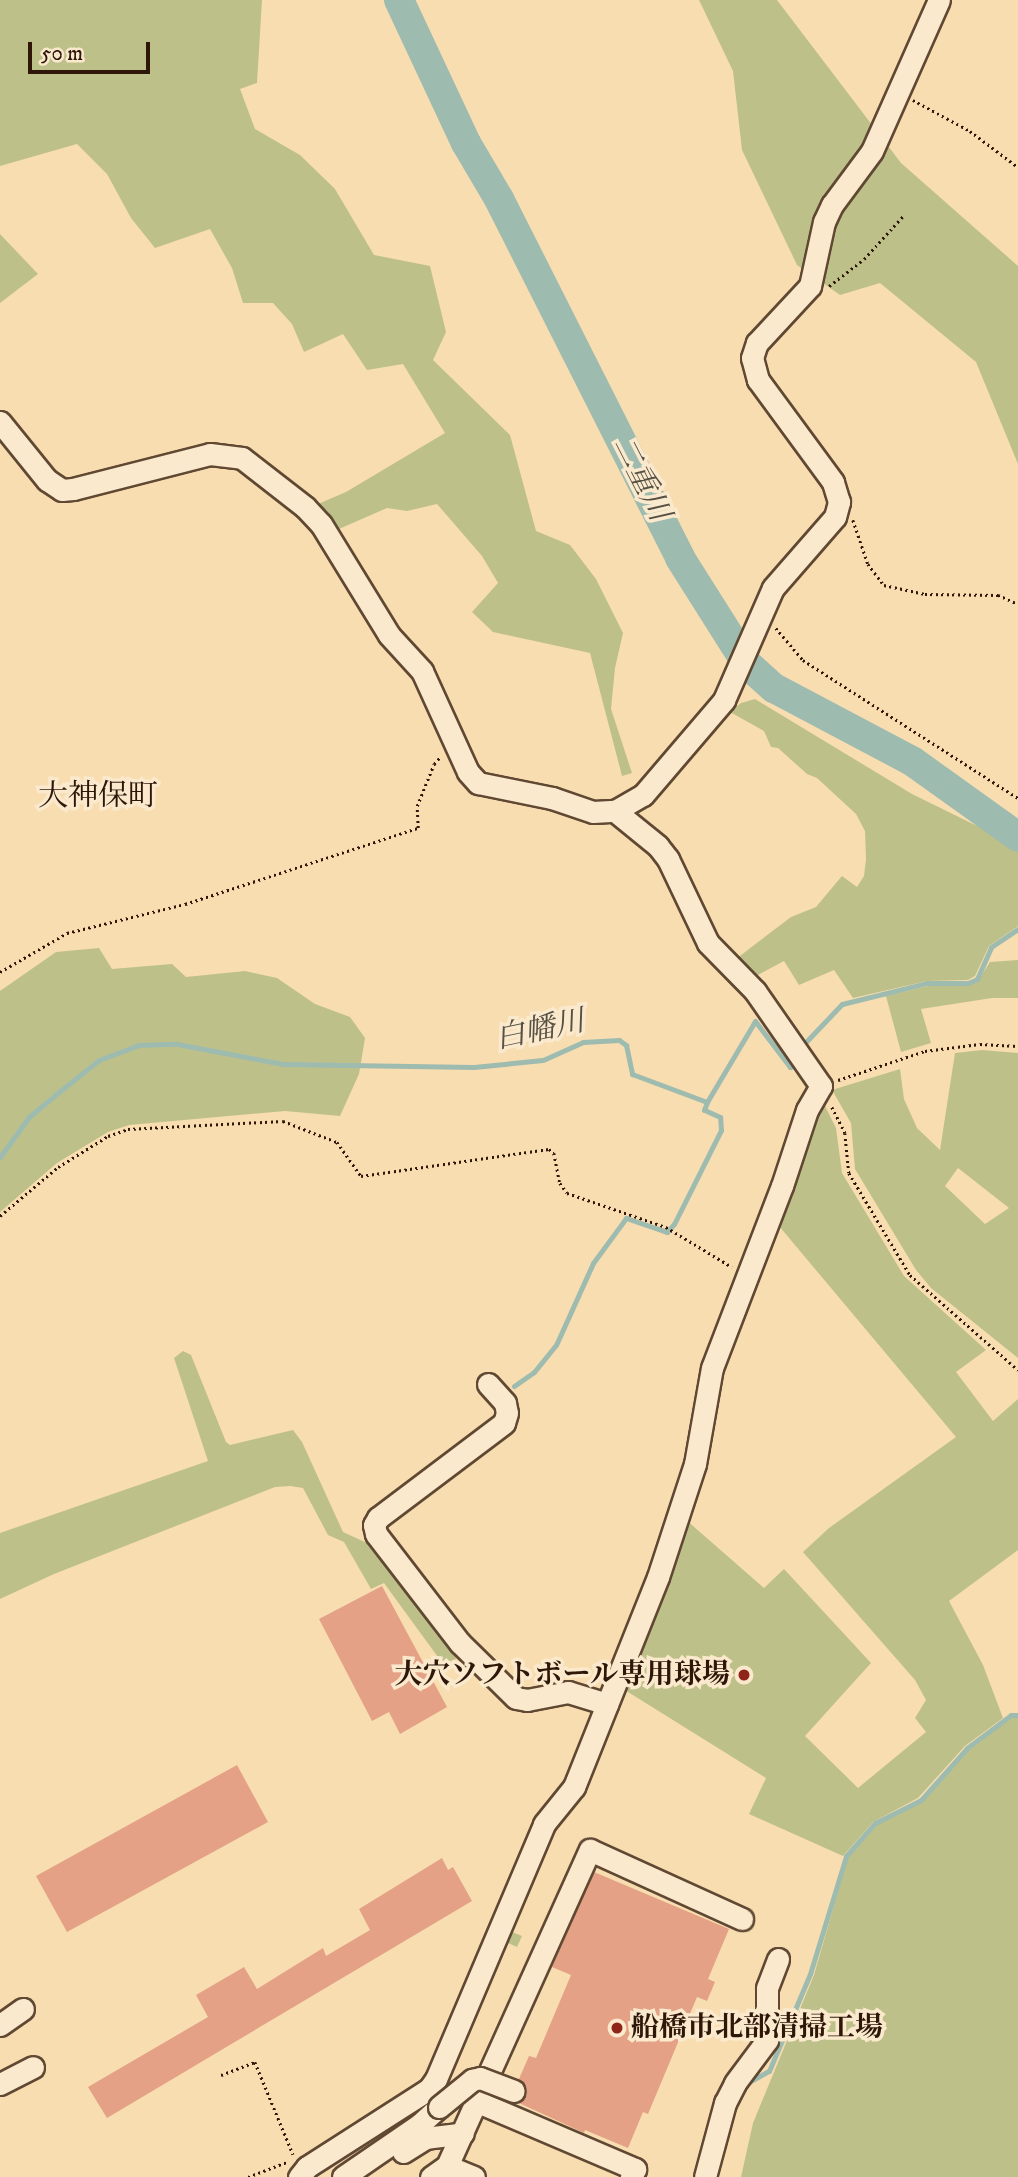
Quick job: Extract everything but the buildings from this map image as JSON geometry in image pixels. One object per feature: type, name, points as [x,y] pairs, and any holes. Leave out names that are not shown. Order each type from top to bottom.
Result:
[{"type":"street","points":[[0,422],[47,480],[62,490],[210,454],[242,458],[305,507],[321,524],[389,635],[422,671],[468,772],[478,783],[552,798],[593,812],[615,811],[643,795],[724,700],[773,587],[835,517],[839,502],[833,482],[752,369],[752,358],[757,344],[810,286],[824,222],[832,205],[872,151],[939,0]]},
{"type":"street","points":[[297,2168],[307,2167],[423,2093],[436,2079],[544,1824],[574,1787],[673,1537],[695,1464],[712,1368],[782,1186],[807,1110],[821,1086],[755,991],[708,943],[668,859],[658,846],[615,811]]},
{"type":"street","points":[[488,1384],[505,1403],[507,1413],[504,1423],[378,1518],[374,1525],[376,1534],[460,1643],[516,1698],[527,1700],[568,1692],[607,1704]]},
{"type":"street","points":[[474,2177],[439,2171],[463,2133],[478,2102],[590,1850],[742,1919]]},
{"type":"street","points":[[705,2177],[725,2104],[735,2082],[767,2040],[766,1988],[778,1959]]},
{"type":"street","points":[[0,2025],[23,2009]]},
{"type":"street","points":[[0,2084],[33,2067]]},
{"type":"street","points":[[343,2177],[419,2124],[472,2080],[480,2078],[514,2091]]},
{"type":"street","points":[[478,2102],[635,2169],[631,2177]]},
{"type":"street","points":[[363,2177],[425,2138],[463,2133]]},
{"type":"path","points":[[898,92],[970,131],[1018,167]]},
{"type":"path","points":[[810,286],[825,289],[864,259],[904,215]]},
{"type":"path","points":[[839,502],[853,518],[868,564],[884,585],[925,594],[998,595],[1018,604]]},
{"type":"path","points":[[761,615],[803,660],[1018,798]]},
{"type":"path","points":[[0,972],[66,933],[185,904],[418,828],[416,806],[433,764],[442,754],[458,746]]},
{"type":"path","points":[[1018,1046],[980,1044],[925,1051],[821,1086],[845,1133],[849,1173],[910,1275],[1018,1370]]},
{"type":"path","points":[[0,1216],[58,1167],[108,1136],[128,1129],[283,1121],[337,1142],[361,1176],[549,1149],[554,1153],[561,1183],[567,1193],[666,1227],[746,1275]]},
{"type":"path","points":[[221,2075],[255,2062],[297,2168]]},
{"type":"green space","points":[[0,0],[262,0],[257,83],[240,89],[255,129],[300,155],[335,189],[374,255],[430,266],[446,332],[433,360],[510,435],[536,531],[570,545],[596,579],[623,633],[615,668],[611,709],[632,773],[622,776],[590,653],[493,632],[472,612],[498,583],[482,556],[437,504],[407,511],[387,508],[339,529],[330,515],[318,504],[346,492],[445,433],[403,364],[367,370],[343,334],[304,352],[292,324],[273,303],[243,303],[232,268],[210,229],[155,248],[131,218],[107,174],[77,144],[0,166]]},
{"type":"green space","points":[[699,0],[777,0],[901,163],[1018,266],[1018,464],[976,362],[880,283],[840,295],[797,265],[742,150],[733,71]]},
{"type":"green space","points":[[0,234],[38,274],[0,303]]},
{"type":"green space","points":[[755,699],[912,794],[1018,846],[1018,926],[989,946],[975,976],[968,980],[927,981],[853,998],[834,970],[799,985],[784,961],[752,978],[732,962],[791,917],[816,907],[842,876],[857,887],[864,876],[866,859],[865,831],[856,814],[817,778],[807,774],[778,748],[771,747],[764,731],[730,712],[741,703]]},
{"type":"green space","points":[[99,948],[112,969],[172,964],[186,977],[245,971],[277,978],[315,1004],[350,1017],[365,1038],[359,1074],[340,1116],[285,1111],[129,1125],[108,1132],[57,1163],[0,1212],[0,991],[56,952]]},
{"type":"green space","points":[[1018,960],[1018,998],[992,998],[921,1009],[931,1043],[901,1052],[886,996],[928,986],[970,985],[978,981],[990,962]]},
{"type":"green space","points":[[982,1050],[1018,1053],[1018,1358],[931,1288],[916,1270],[855,1169],[851,1123],[832,1090],[900,1069],[904,1099],[917,1128],[940,1150],[955,1053]],"holes":[[[958,1168],[1009,1208],[985,1224],[945,1186]]]},
{"type":"green space","points":[[821,1098],[836,1128],[842,1173],[904,1276],[986,1350],[956,1372],[993,1421],[1018,1399],[1018,1550],[949,1601],[983,1665],[1003,1718],[965,1746],[918,1798],[873,1822],[843,1856],[749,1814],[766,1778],[620,1687],[685,1519],[764,1588],[784,1569],[871,1663],[805,1736],[858,1788],[926,1732],[915,1718],[926,1700],[915,1680],[803,1552],[829,1528],[956,1437],[779,1226]]},
{"type":"green space","points":[[183,1351],[191,1355],[226,1442],[230,1445],[293,1430],[302,1442],[343,1532],[367,1543],[455,1652],[456,1659],[443,1664],[384,1583],[371,1589],[344,1542],[328,1535],[303,1488],[290,1486],[275,1487],[54,1574],[0,1599],[0,1533],[208,1461],[174,1358]]},
{"type":"green space","points":[[1012,1717],[1018,1717],[1018,2177],[741,2177],[753,2123],[814,1975],[848,1857],[878,1824],[922,1802],[969,1749]]},
{"type":"green space","points":[[505,1929],[522,1936],[517,1947],[506,1942],[441,2094],[316,2177],[311,2177],[436,2091]]},
{"type":"waterway","name":"二重川","points":[[399,0],[466,143],[499,199],[680,558],[747,664],[774,688],[912,761],[1018,837]]},
{"type":"waterway","name":"白幡川","points":[[801,1047],[842,1004],[927,983],[968,983],[977,979],[991,947],[1018,929]]},
{"type":"waterway","name":"白幡川","points":[[0,1157],[29,1117],[55,1095],[99,1060],[139,1045],[177,1044],[283,1064],[474,1067],[543,1060],[583,1042],[619,1040],[626,1045],[632,1074],[707,1102],[755,1021],[790,1067],[794,1059]]},
{"type":"waterway","points":[[514,1386],[534,1372],[556,1345],[593,1263],[626,1218],[667,1232],[674,1224],[721,1130],[720,1117],[704,1110],[707,1102]]},
{"type":"waterway","points":[[738,2099],[747,2083],[769,2071],[810,1974],[846,1856],[875,1823],[921,1800],[967,1748],[1011,1715],[1018,1715]]},
{"type":"place","name":"大穴ソフトボール専用球場","points":[[744,1675]]},
{"type":"place","name":"船橋市北部清掃工場","points":[[617,2028]]},
{"type":"district","name":"大神保町","points":[[98,797]]}]
